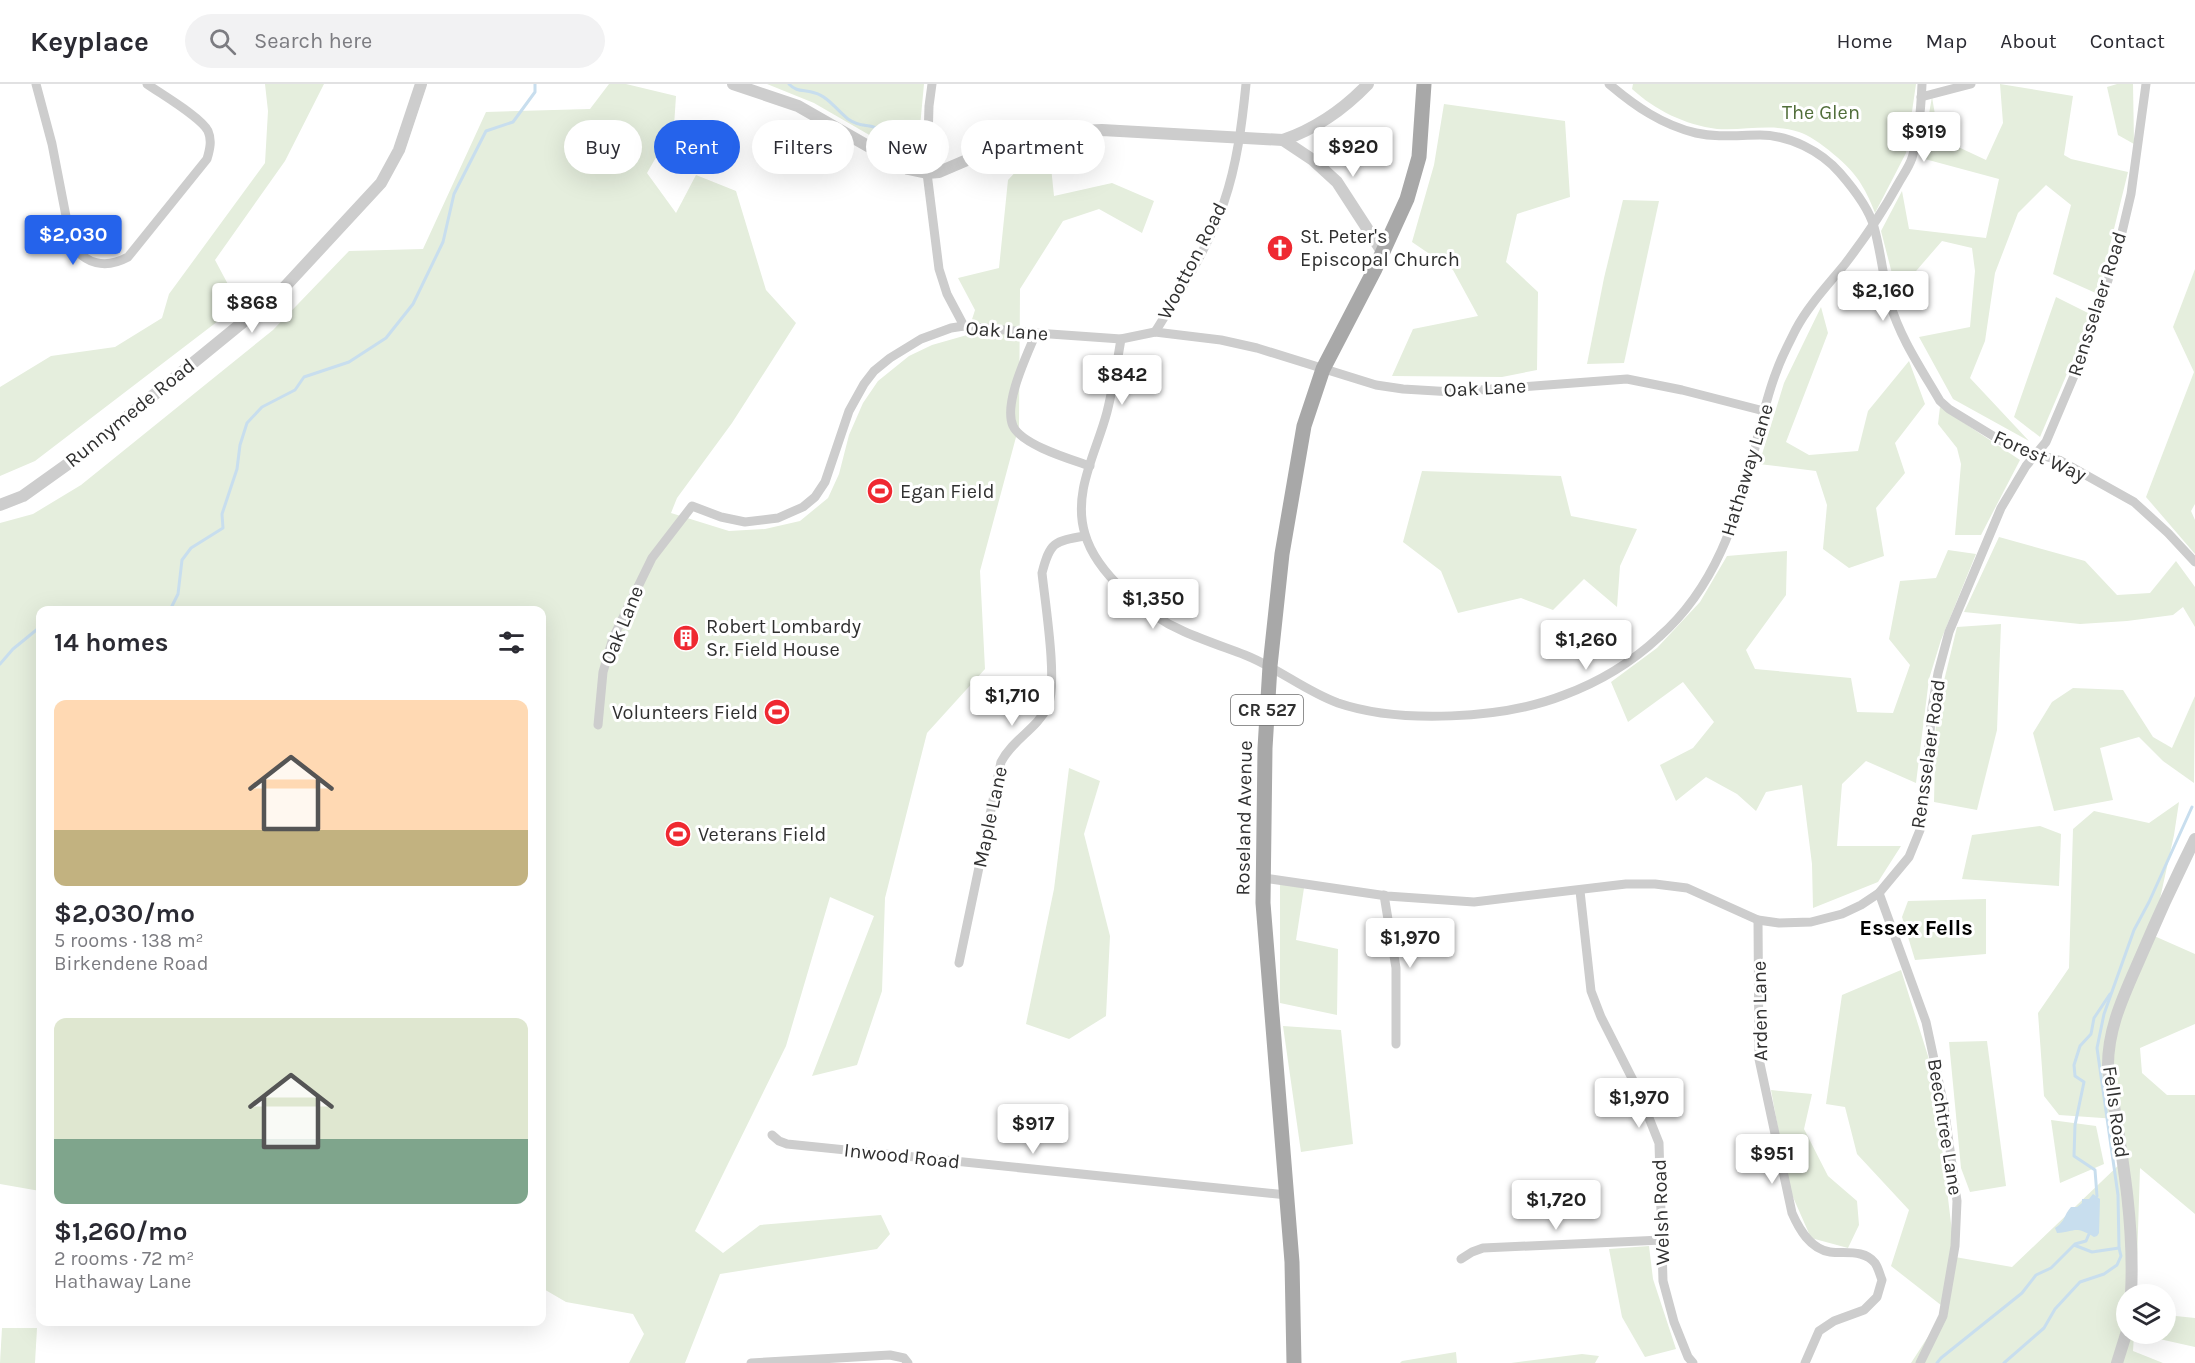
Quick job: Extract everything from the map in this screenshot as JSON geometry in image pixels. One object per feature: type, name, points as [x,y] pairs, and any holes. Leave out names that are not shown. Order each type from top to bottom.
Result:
[{"type":"main road","name":"Roseland Avenue","points":[[1294,1363],[1292,1262],[1263,878],[1265,748],[1270,666],[1282,554],[1304,426],[1323,369],[1383,253],[1414,179],[1422,133],[1424,84]]},
{"type":"street","points":[[36,84],[52,144],[68,235],[75,249],[87,260],[102,264],[110,264],[128,257],[201,166],[210,150],[208,132],[203,124],[147,84]]},
{"type":"street","name":"Runnymede Road","points":[[0,505],[24,496],[69,464],[281,291],[381,183],[399,150],[421,84]]},
{"type":"street","points":[[733,84],[798,106],[866,145]]},
{"type":"street","points":[[929,120],[932,84]]},
{"type":"street","name":"Wootton Road","points":[[1155,332],[1186,282],[1216,221],[1232,176],[1245,84]]},
{"type":"street","points":[[949,168],[1020,139],[1053,132],[1102,130],[1283,140],[1298,135],[1333,114],[1368,84]]},
{"type":"street","name":"Hathaway Lane","points":[[1270,666],[1318,694],[1373,712],[1408,716],[1450,716],[1512,708],[1563,696],[1626,663],[1657,639],[1675,622],[1705,583],[1719,557],[1736,517],[1776,371],[1798,325],[1874,226],[1912,159],[1922,84]]},
{"type":"street","points":[[1921,98],[1971,84]]},
{"type":"street","name":"Rensselaer Road","points":[[1263,878],[1384,896],[1474,902],[1626,884],[1655,884],[1687,888],[1758,920],[1779,923],[1811,922],[1842,914],[1879,893],[1909,857],[1920,830],[1932,708],[1949,632],[2001,508],[2035,454],[2046,442],[2082,357],[2119,245],[2131,194],[2146,84]]},
{"type":"street","name":"Forest Way","points":[[1611,85],[1633,104],[1667,123],[1695,133],[1725,137],[1773,136],[1784,139],[1812,150],[1839,171],[1864,206],[1874,226],[1890,303],[1897,321],[1940,401],[1949,409],[2004,442],[2059,460],[2134,502],[2195,562]]},
{"type":"street","points":[[1283,140],[1312,160],[1337,182],[1383,253]]},
{"type":"street","points":[[927,174],[939,269],[947,294],[964,326]]},
{"type":"street","name":"Oak Lane","points":[[597,725],[603,672],[613,638],[652,558],[692,506],[729,520],[746,522],[778,518],[803,507],[815,497],[825,482],[849,411],[874,371],[921,339],[951,328],[964,326],[1121,339],[1155,332],[1221,340],[1257,348],[1376,385],[1403,389],[1453,392],[1627,379],[1764,411]]},
{"type":"street","points":[[1036,333],[1011,402],[1011,420],[1014,428],[1047,451],[1090,466]]},
{"type":"street","points":[[1121,339],[1106,414],[1082,493],[1081,517],[1085,536],[1104,569],[1126,593],[1160,618],[1180,630],[1270,666]]},
{"type":"street","name":"Maple Lane","points":[[959,963],[1001,762],[1008,748],[1033,727],[1048,705],[1053,684],[1042,573],[1046,558],[1049,549],[1061,540],[1085,536]]},
{"type":"street","name":"Fells Road","points":[[2131,1284],[2132,1248],[2128,1190],[2108,1069],[2108,1051],[2114,1019],[2121,1001],[2195,839]]},
{"type":"street","name":"Welsh Road","points":[[1580,891],[1591,991],[1601,1017],[1637,1088],[1659,1143],[1663,1281],[1674,1322],[1688,1357],[1693,1363]]},
{"type":"street","name":"Beechtree Lane","points":[[1879,893],[1926,1022],[1944,1106],[1957,1201],[1955,1246],[1943,1316],[1920,1363]]},
{"type":"street","points":[[1384,896],[1396,968],[1396,1044]]},
{"type":"street","name":"Arden Lane","points":[[1758,920],[1759,1059],[1792,1213],[1809,1241],[1828,1252],[1861,1253],[1874,1262],[1882,1280],[1877,1297],[1864,1310],[1834,1321],[1819,1331],[1805,1363]]},
{"type":"street","name":"Inwood Road","points":[[772,1135],[787,1144],[1287,1195]]},
{"type":"street","points":[[1461,1259],[1483,1248],[1662,1240]]},
{"type":"street","points":[[2117,1363],[2123,1344]]},
{"type":"street","points":[[751,1363],[890,1355],[904,1358],[908,1363]]},
{"type":"green space","points":[[265,84],[324,84],[285,161],[215,260],[239,305],[35,461],[0,476],[0,387],[51,356],[115,347],[162,318],[169,294],[265,163],[268,111]]},
{"type":"green space","points":[[609,84],[626,84],[676,96],[674,120],[654,120],[654,161],[647,173],[676,213],[696,175],[736,191],[766,290],[796,323],[732,423],[677,498],[671,513],[729,531],[765,529],[800,521],[828,498],[839,474],[849,435],[863,403],[878,381],[909,356],[932,345],[967,335],[975,310],[958,278],[999,268],[1008,180],[1014,174],[1052,174],[1054,196],[1112,183],[1154,201],[1142,233],[1099,209],[1063,221],[1020,289],[1019,426],[980,571],[985,669],[927,733],[885,898],[882,991],[857,1065],[812,1076],[874,916],[830,897],[786,1046],[695,1231],[723,1253],[760,1225],[881,1215],[890,1234],[877,1249],[720,1274],[685,1363],[629,1363],[644,1334],[633,1314],[566,1302],[546,1290],[546,606],[36,606],[36,1190],[0,1184],[0,523],[33,514],[81,485],[273,330],[349,251],[423,249],[486,112],[590,109]]},
{"type":"green space","points":[[767,84],[924,84],[921,120],[866,120],[866,133],[854,126],[854,120],[843,120],[814,103]]},
{"type":"green space","name":"The Glen","points":[[1633,84],[1916,84],[1906,153],[1875,213],[1857,177],[1824,146],[1806,135],[1779,128],[1717,129],[1693,124],[1650,104],[1632,89]]},
{"type":"green space","points":[[2000,84],[2073,96],[2064,155],[2071,159],[2128,172],[2098,294],[2053,274],[2071,205],[2046,185],[2018,213],[1995,273],[1985,341],[1970,378],[2029,441],[1953,399],[1919,337],[1970,327],[1975,271],[1972,248],[1942,241],[1897,293],[1881,231],[1902,191],[1909,229],[1986,238],[1999,179],[1921,158],[1932,97],[1939,138],[1986,160],[2003,123]]},
{"type":"green space","points":[[2117,84],[2133,84],[2134,144],[2118,135],[2107,87]]},
{"type":"green space","points":[[1444,104],[1565,121],[1570,197],[1517,214],[1506,262],[1538,292],[1537,370],[1502,377],[1392,376],[1413,329],[1478,316],[1453,270],[1412,242],[1434,165]]},
{"type":"green space","points":[[1623,200],[1659,201],[1624,363],[1587,364],[1604,278]]},
{"type":"green space","points":[[2195,269],[2195,504],[2191,511],[2195,520],[2195,554],[2146,497],[2194,372],[2173,327]]},
{"type":"green space","points":[[2056,297],[2092,315],[2040,437],[2014,417]]},
{"type":"green space","points":[[1821,307],[1828,333],[1786,442],[1809,455],[1858,451],[1868,411],[1909,361],[1925,404],[1895,443],[1905,473],[1876,508],[1884,556],[1849,568],[1823,549],[1827,505],[1816,471],[1759,464],[1784,383]]},
{"type":"green space","points":[[1940,407],[2020,460],[1981,535],[1955,535],[1961,464],[1957,448],[1938,424]]},
{"type":"green space","points":[[1422,471],[1561,476],[1571,516],[1637,529],[1620,566],[1617,607],[1584,579],[1553,610],[1521,598],[1458,613],[1441,571],[1403,542]]},
{"type":"green space","points":[[1999,537],[2085,561],[2117,595],[2150,593],[2176,561],[2195,587],[2195,627],[2183,607],[2173,615],[2080,624],[1964,612]]},
{"type":"green space","points":[[1948,550],[1976,554],[1941,640],[1929,679],[1916,783],[1866,761],[1842,784],[1837,846],[1901,846],[1878,882],[1813,908],[1812,864],[1802,785],[1766,792],[1756,811],[1737,794],[1706,777],[1676,801],[1660,765],[1693,748],[1714,722],[1683,682],[1628,722],[1611,682],[1657,648],[1700,602],[1727,556],[1787,551],[1786,595],[1746,650],[1755,669],[1851,678],[1857,712],[1893,713],[1910,665],[1889,639],[1900,581],[1936,578]]},
{"type":"green space","points":[[2001,624],[1997,730],[1977,810],[1934,802],[1936,714],[1957,627]]},
{"type":"green space","points":[[2073,688],[2123,690],[2153,737],[2172,748],[2195,696],[2194,783],[2163,761],[2139,737],[2100,748],[2113,800],[2054,811],[2033,733],[2052,702]]},
{"type":"green space","points":[[1069,768],[1100,781],[1084,834],[1110,936],[1106,1016],[1069,1039],[1026,1024],[1054,889]]},
{"type":"green space","points":[[2179,802],[2152,935],[2195,954],[2195,1024],[2140,1048],[2142,1073],[2167,1095],[2195,1095],[2195,1214],[2140,1168],[2136,1284],[2116,1284],[2116,1344],[2133,1344],[2133,1351],[2163,1363],[1911,1363],[1946,1309],[1891,1266],[1909,1210],[1857,1154],[1845,1107],[1826,1104],[1842,995],[1901,970],[1933,1072],[1955,1257],[2012,1267],[2124,1160],[2117,1119],[2059,1115],[2044,1096],[2038,1013],[2069,968],[2073,829],[2094,811],[2149,823]]},
{"type":"green space","points":[[2040,826],[2061,834],[2059,886],[1962,879],[1972,835]]},
{"type":"green space","points":[[1280,884],[1304,888],[1296,940],[1338,949],[1337,1015],[1280,1003]]},
{"type":"green space","points":[[1986,899],[1986,954],[1915,960],[1902,917],[1908,901]]},
{"type":"green space","points":[[1283,1026],[1341,1030],[1353,1144],[1301,1152]]},
{"type":"green space","points":[[1987,1041],[2006,1186],[1970,1192],[1961,1168],[1949,1042]]},
{"type":"green space","points":[[1771,1090],[1812,1094],[1804,1129],[1828,1176],[1857,1201],[1859,1225],[1848,1248],[1811,1238],[1789,1188]]},
{"type":"green space","points":[[2051,1120],[2096,1126],[2104,1164],[2060,1183]]},
{"type":"green space","points":[[1649,1246],[1653,1279],[1676,1349],[1645,1357],[1622,1317],[1609,1249]]},
{"type":"green space","points":[[2176,1316],[2195,1318],[2195,1347],[2176,1343]]},
{"type":"green space","points":[[2,1328],[37,1328],[35,1363],[0,1363]]},
{"type":"green space","points":[[1456,1352],[1457,1363],[1400,1363],[1402,1361]]},
{"type":"green space","points":[[1582,1354],[1599,1356],[1595,1363],[1511,1363]]},
{"type":"water","points":[[2093,1194],[2100,1199],[2097,1236],[2094,1237],[2079,1230],[2057,1233],[2055,1228],[2061,1223],[2068,1210],[2071,1207],[2077,1207],[2082,1203],[2082,1199],[2089,1199]]},
{"type":"waterway","points":[[172,606],[178,594],[182,560],[191,548],[223,528],[222,514],[237,469],[240,445],[247,423],[262,407],[295,390],[304,377],[349,362],[386,338],[413,304],[443,242],[454,194],[486,131],[513,122],[535,92],[535,84]]},
{"type":"waterway","points":[[789,84],[795,89],[824,97],[848,119],[866,126]]},
{"type":"waterway","points":[[0,664],[13,649],[36,630]]},
{"type":"waterway","points":[[1937,1363],[2022,1293],[2036,1275],[2051,1268],[2074,1245],[2092,1252],[2119,1248],[2118,1195],[2097,1048],[2104,1014],[2134,930],[2192,807]]},
{"type":"waterway","points":[[2097,1196],[2095,1170],[2074,1156],[2075,1125],[2084,1082],[2075,1076],[2074,1065],[2080,1046],[2091,1034],[2094,1018],[2110,994]]},
{"type":"waterway","points":[[2075,1244],[2086,1241],[2089,1234]]},
{"type":"waterway","points":[[2004,1363],[2044,1328],[2055,1309],[2080,1282],[2104,1274],[2117,1265],[2121,1256],[2119,1248]]},
{"type":"place","name":"St. Peter's Episcopal Church","points":[[1280,248]]},
{"type":"place","name":"Egan Field","points":[[880,491]]},
{"type":"place","name":"Robert Lombardy Sr. Field House","points":[[686,638]]},
{"type":"place","name":"Volunteers Field","points":[[777,712]]},
{"type":"place","name":"Veterans Field","points":[[678,834]]},
{"type":"district","name":"Essex Fells","points":[[1916,928]]}]
